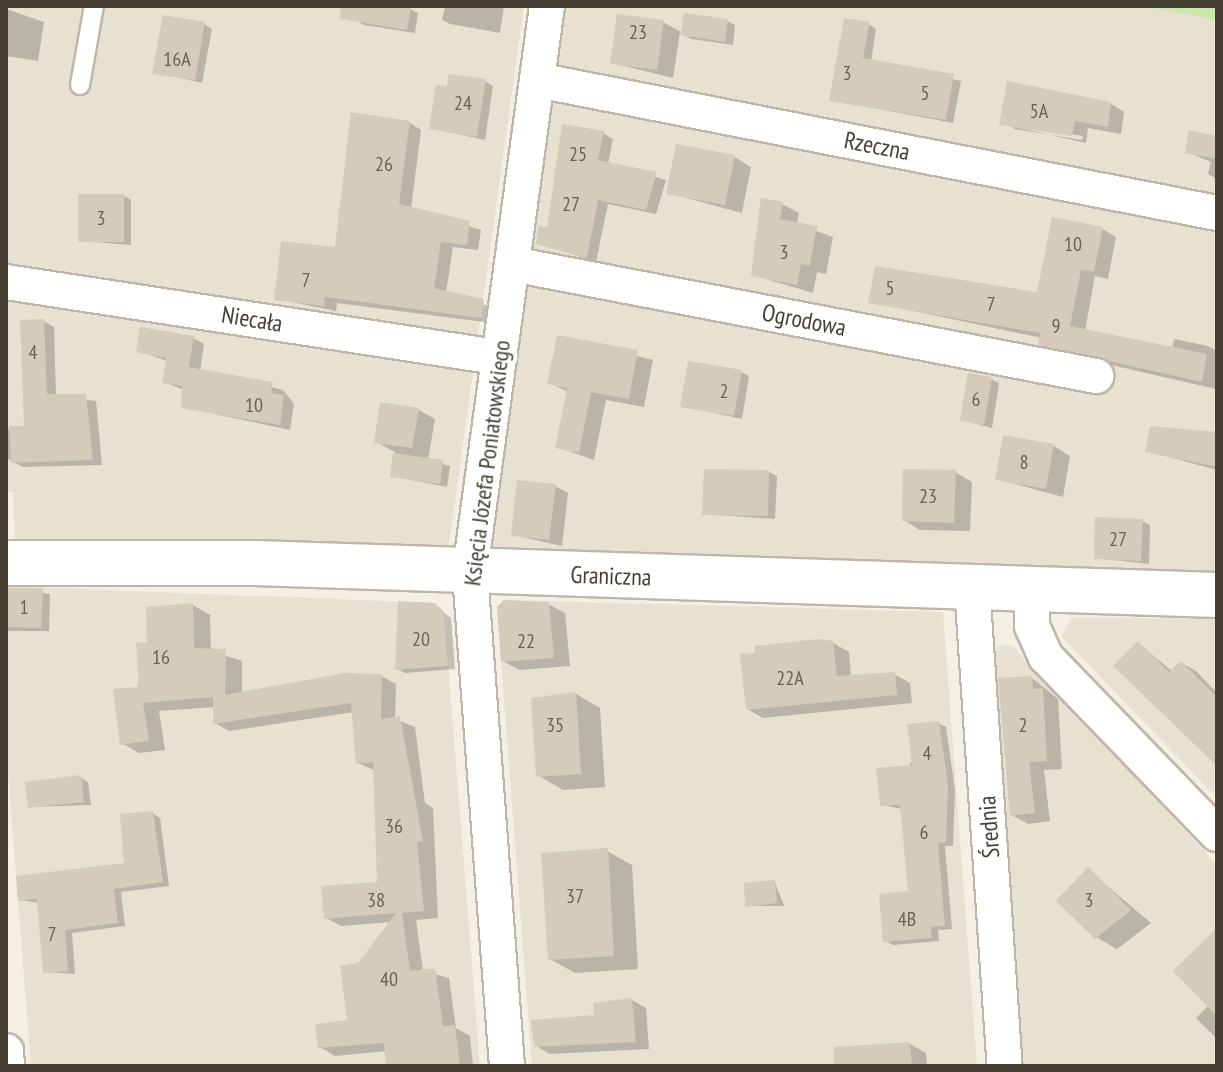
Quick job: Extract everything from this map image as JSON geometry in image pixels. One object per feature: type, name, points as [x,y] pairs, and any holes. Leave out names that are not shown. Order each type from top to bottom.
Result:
[{"type":"street","name":"Księcia Józefa Poniatowskiego","points":[[507,1066],[470,571],[547,6]]},
{"type":"street","name":"Rzeczna","points":[[537,80],[1217,213]]},
{"type":"street","name":"Ogrodowa","points":[[512,264],[1096,376]]},
{"type":"street","name":"Niecała","points":[[6,282],[499,357]]},
{"type":"street","name":"Graniczna","points":[[6,563],[88,559],[1217,595]]},
{"type":"street","name":"Średnia","points":[[972,587],[1005,1066]]},
{"type":"street","points":[[1032,590],[1032,626],[1046,657],[1217,834]]},
{"type":"street","points":[[6,1051],[7,1066]]},
{"type":"lane","points":[[80,85],[94,6]]},
{"type":"shaded area","points":[[6,6],[524,6],[448,552],[15,544],[13,492],[6,492]]},
{"type":"shaded area","points":[[557,6],[1217,6],[1217,575],[480,558]]},
{"type":"shaded area","points":[[6,586],[435,603],[444,612],[480,1066],[31,1066],[6,748]]},
{"type":"shaded area","points":[[504,600],[943,612],[977,1066],[532,1066],[497,607]]},
{"type":"shaded area","points":[[1073,617],[1217,619],[1217,798],[1061,636]]},
{"type":"shaded area","points":[[1011,645],[1217,865],[1217,1066],[1023,1066],[991,681],[996,647]]},
{"type":"green space","points":[[1142,6],[1217,6],[1217,20]]},
{"type":"building","points":[[341,6],[411,6],[407,30],[340,19]]},
{"type":"building","points":[[684,13],[728,19],[725,42],[681,35]]},
{"type":"building","points":[[617,14],[664,20],[657,70],[610,64]]},
{"type":"building","points":[[163,15],[205,22],[195,80],[152,74]]},
{"type":"building","points":[[844,18],[870,22],[863,58],[954,74],[946,120],[829,101]]},
{"type":"building","points":[[448,74],[486,79],[477,137],[429,129],[436,85],[447,86]]},
{"type":"building","points":[[1007,81],[1111,102],[1108,127],[1075,121],[1072,136],[999,125]]},
{"type":"building","points":[[351,112],[410,121],[399,204],[470,221],[467,245],[441,242],[434,288],[484,299],[481,318],[325,297],[324,306],[274,300],[281,241],[335,247]]},
{"type":"building","points":[[562,124],[604,131],[598,160],[657,172],[646,210],[598,200],[587,258],[536,244],[538,226],[547,227]]},
{"type":"building","points":[[1189,130],[1217,136],[1217,159],[1185,153]]},
{"type":"building","points":[[676,144],[735,155],[725,205],[666,194]]},
{"type":"building","points":[[78,194],[124,194],[124,242],[78,242]]},
{"type":"building","points":[[761,198],[783,202],[780,219],[817,226],[810,266],[801,264],[797,285],[751,276]]},
{"type":"building","points":[[1052,217],[1103,227],[1094,272],[1081,270],[1070,326],[1207,354],[1202,382],[1038,345],[1040,333],[868,303],[875,266],[1037,292]]},
{"type":"building","points":[[44,319],[47,394],[86,394],[93,460],[11,463],[9,426],[24,426],[20,320]]},
{"type":"building","points":[[140,327],[194,336],[189,367],[273,382],[271,393],[284,395],[280,425],[181,408],[182,386],[162,383],[166,358],[136,352]]},
{"type":"building","points":[[557,335],[638,350],[629,399],[591,392],[579,453],[555,448],[567,388],[547,384]]},
{"type":"building","points":[[688,361],[742,370],[734,416],[680,407]]},
{"type":"building","points":[[968,373],[992,377],[984,425],[960,421]]},
{"type":"building","points":[[380,402],[419,408],[412,448],[374,443]]},
{"type":"building","points":[[1150,426],[1217,432],[1217,467],[1145,452]]},
{"type":"building","points":[[1003,435],[1054,444],[1046,489],[995,480]]},
{"type":"building","points":[[393,453],[443,460],[440,484],[390,477]]},
{"type":"building","points":[[704,469],[769,470],[768,516],[702,515]]},
{"type":"building","points":[[903,469],[956,470],[954,523],[902,521]]},
{"type":"building","points":[[517,480],[556,484],[549,540],[511,536]]},
{"type":"building","points":[[1095,517],[1143,519],[1141,561],[1094,559]]},
{"type":"building","points":[[6,588],[43,588],[41,628],[6,627]]},
{"type":"building","points":[[504,600],[549,602],[554,658],[501,662],[497,607]]},
{"type":"building","points":[[398,601],[435,603],[444,612],[448,666],[395,670]]},
{"type":"building","points":[[193,603],[194,648],[226,649],[225,696],[143,703],[149,741],[120,745],[113,689],[139,687],[136,643],[147,642],[146,607]]},
{"type":"building","points":[[818,639],[833,641],[837,676],[895,672],[897,695],[746,710],[740,654],[755,653],[754,646]]},
{"type":"building","points":[[1138,641],[1169,672],[1181,661],[1217,697],[1217,766],[1113,666]]},
{"type":"building","points":[[345,673],[382,674],[381,719],[400,716],[423,841],[417,842],[424,911],[402,913],[410,971],[435,968],[443,1026],[455,1025],[460,1066],[386,1066],[384,1043],[318,1048],[315,1024],[347,1020],[340,966],[358,963],[396,913],[324,919],[321,886],[377,882],[373,762],[356,764],[351,703],[213,724],[213,697]]},
{"type":"building","points":[[1032,676],[1033,689],[1043,688],[1047,761],[1029,762],[1035,813],[1010,816],[998,678]]},
{"type":"building","points":[[576,692],[581,774],[536,777],[531,698]]},
{"type":"building","points":[[939,721],[948,785],[946,842],[938,843],[945,926],[931,927],[932,938],[883,942],[879,894],[908,891],[900,805],[880,806],[876,768],[912,765],[907,724]]},
{"type":"building","points":[[81,775],[84,802],[28,808],[25,782]]},
{"type":"building","points":[[153,811],[163,882],[114,889],[118,923],[65,930],[68,971],[43,973],[37,899],[18,901],[16,876],[124,863],[120,814]]},
{"type":"building","points":[[608,848],[614,956],[548,960],[541,853]]},
{"type":"building","points":[[1088,867],[1131,910],[1095,939],[1056,901]]},
{"type":"building","points":[[775,880],[777,903],[745,907],[744,883]]},
{"type":"building","points":[[1217,928],[1217,1016],[1173,971]]},
{"type":"building","points":[[632,998],[636,1042],[534,1047],[531,1020],[594,1015],[593,1003]]},
{"type":"building","points":[[910,1042],[912,1066],[834,1066],[834,1047]]}]
